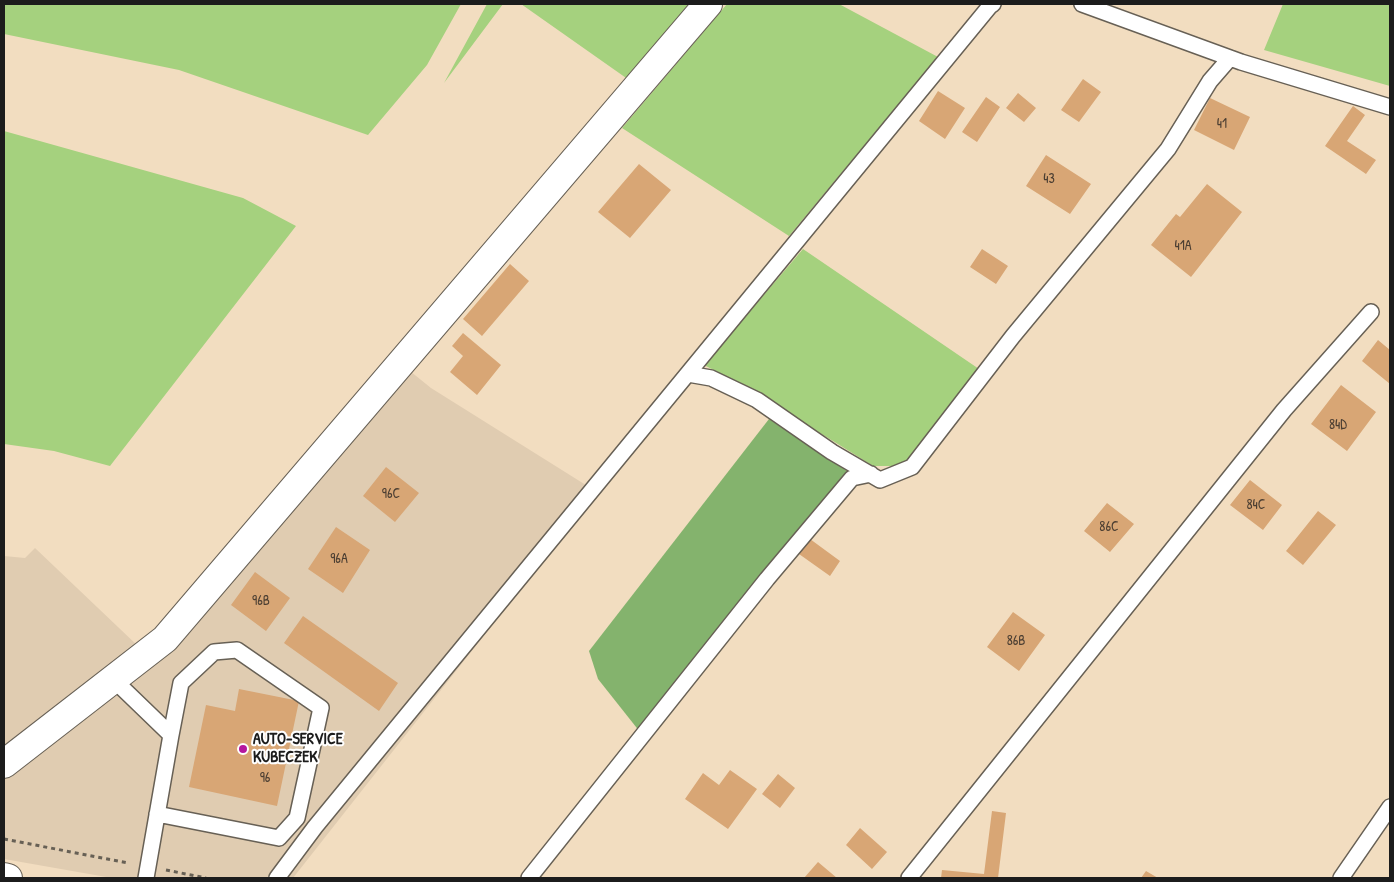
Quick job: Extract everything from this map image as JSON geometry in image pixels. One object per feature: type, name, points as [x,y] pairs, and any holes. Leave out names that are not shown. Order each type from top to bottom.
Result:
[{"type":"street","points":[[4,764],[165,639],[708,4]]},
{"type":"street","points":[[4,877],[8,878]]},
{"type":"lane","points":[[277,878],[315,827],[993,4]]},
{"type":"lane","points":[[1082,4],[1230,58],[1390,107]]},
{"type":"lane","points":[[688,374],[711,378],[757,400],[832,452],[880,480],[912,467],[1013,336],[1168,149],[1210,81],[1230,58]]},
{"type":"lane","points":[[909,878],[1284,410],[1371,312]]},
{"type":"lane","points":[[529,878],[767,579],[852,478],[871,474]]},
{"type":"lane","points":[[147,872],[157,814],[171,735],[181,683],[214,652],[237,650],[321,708],[297,818],[279,838],[157,814]]},
{"type":"lane","points":[[113,679],[171,735]]},
{"type":"lane","points":[[1341,878],[1390,807]]},
{"type":"path","points":[[4,839],[147,872],[206,878]]},
{"type":"shaded area","points":[[400,363],[431,388],[597,492],[293,878],[112,878],[4,859],[4,556],[25,558],[35,548],[139,647],[154,637]]},
{"type":"green space","points":[[4,4],[461,4],[427,65],[368,135],[179,70],[4,34]]},
{"type":"green space","points":[[487,4],[503,4],[444,83]]},
{"type":"green space","points":[[521,4],[691,4],[629,80]]},
{"type":"green space","points":[[727,4],[839,4],[938,57],[789,236],[622,128]]},
{"type":"green space","points":[[1283,4],[1390,4],[1390,86],[1264,50]]},
{"type":"green space","points":[[4,131],[243,198],[296,226],[110,466],[54,451],[4,444]]},
{"type":"green space","points":[[803,249],[979,369],[912,458],[895,466],[873,466],[731,379],[704,365]]},
{"type":"green space","points":[[769,419],[847,471],[640,732],[598,679],[589,651]]},
{"type":"building","points":[[1083,79],[1101,92],[1079,122],[1061,110]]},
{"type":"building","points":[[938,91],[965,108],[945,139],[919,121]]},
{"type":"building","points":[[1018,93],[1036,108],[1024,122],[1006,108]]},
{"type":"building","points":[[986,97],[1000,107],[977,142],[962,132]]},
{"type":"building","points":[[1210,98],[1250,117],[1234,150],[1194,130]]},
{"type":"building","points":[[1353,106],[1365,115],[1347,141],[1376,160],[1366,174],[1325,146]]},
{"type":"building","points":[[1046,155],[1091,184],[1070,214],[1026,186]]},
{"type":"building","points":[[639,164],[671,190],[630,238],[598,212]]},
{"type":"building","points":[[1207,184],[1242,212],[1191,277],[1151,245],[1176,214],[1180,217]]},
{"type":"building","points":[[982,249],[1008,266],[996,284],[970,267]]},
{"type":"building","points":[[510,264],[529,281],[482,336],[463,319]]},
{"type":"building","points":[[463,333],[501,365],[477,395],[450,372],[463,356],[452,346]]},
{"type":"building","points":[[1378,340],[1390,350],[1390,384],[1362,361]]},
{"type":"building","points":[[1341,385],[1376,412],[1347,451],[1311,424]]},
{"type":"building","points":[[386,467],[419,493],[395,522],[363,496]]},
{"type":"building","points":[[1250,480],[1282,505],[1263,530],[1230,505]]},
{"type":"building","points":[[1107,503],[1134,524],[1110,552],[1084,531]]},
{"type":"building","points":[[1318,511],[1336,525],[1303,565],[1286,551]]},
{"type":"building","points":[[336,527],[370,550],[343,593],[308,569]]},
{"type":"building","points":[[810,539],[840,561],[830,576],[799,554]]},
{"type":"building","points":[[255,572],[290,598],[266,631],[231,605]]},
{"type":"building","points":[[1013,612],[1045,635],[1019,671],[987,647]]},
{"type":"building","points":[[303,616],[398,683],[379,711],[284,643]]},
{"type":"building","name":"AUTO-SERVICE KUBECZEK","points":[[239,689],[299,701],[277,806],[189,787],[206,705],[235,711]]},
{"type":"building","points":[[730,770],[757,789],[728,829],[685,799],[703,773],[719,785]]},
{"type":"building","points":[[778,774],[795,788],[780,808],[762,794]]},
{"type":"building","points":[[992,811],[1006,813],[998,878],[941,878],[942,870],[984,874]]},
{"type":"building","points":[[860,828],[887,852],[872,869],[846,845]]},
{"type":"building","points":[[818,862],[837,878],[804,878]]},
{"type":"building","points":[[1146,871],[1158,878],[1141,878]]},
{"type":"place","name":"AUTO-SERVICE KUBECZEK","points":[[243,749]]}]
